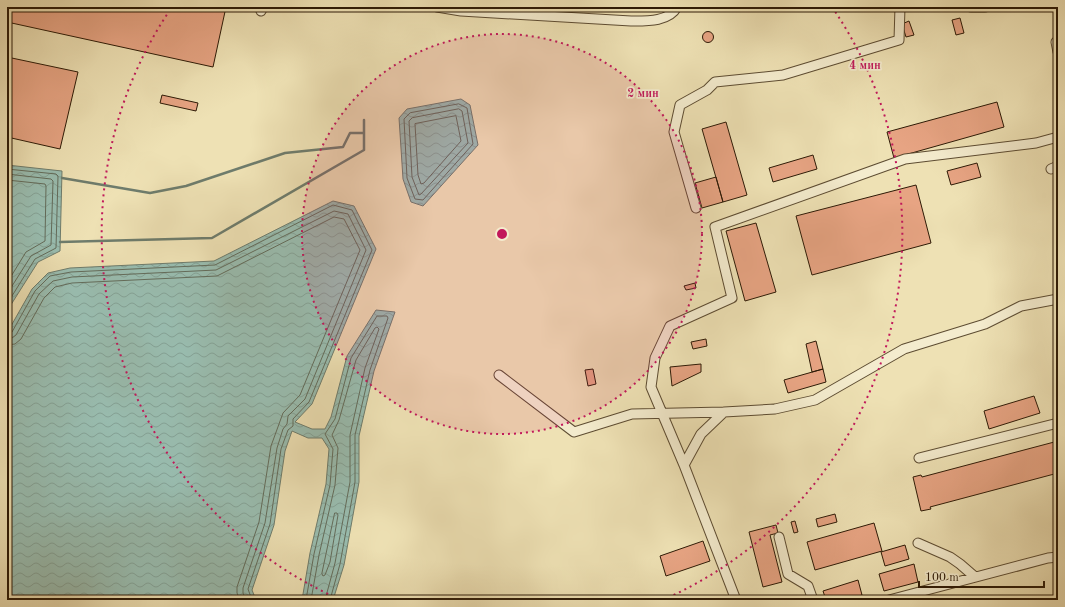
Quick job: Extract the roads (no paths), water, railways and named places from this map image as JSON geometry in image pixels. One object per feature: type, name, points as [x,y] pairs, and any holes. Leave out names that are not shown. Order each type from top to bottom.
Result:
[{"type":"lane","points":[[437,7],[460,11],[631,21],[650,21],[666,17],[675,11],[677,7]]},
{"type":"lane","points":[[696,208],[674,132],[680,105],[707,90],[715,82],[783,75],[899,40],[900,7]]},
{"type":"lane","points":[[972,7],[985,7]]},
{"type":"lane","points":[[1058,42],[1056,42],[1058,52]]},
{"type":"lane","points":[[736,600],[684,465],[651,387],[655,358],[670,326],[732,298],[715,227],[905,159],[1036,143],[1058,137]]},
{"type":"lane","points":[[499,375],[574,432],[632,414],[662,412],[724,412],[775,409],[814,400],[904,349],[985,324],[1021,306],[1058,298]]},
{"type":"lane","points":[[684,465],[701,434],[724,412]]},
{"type":"lane","points":[[919,458],[1058,423]]},
{"type":"lane","points":[[779,538],[788,574],[808,586],[813,600]]},
{"type":"lane","points":[[918,543],[950,558],[960,564],[975,577]]},
{"type":"lane","points":[[889,600],[902,598],[1048,558],[1058,557]]},
{"type":"water","points":[[461,99],[470,105],[478,145],[423,206],[411,202],[403,179],[399,118],[407,109]]},
{"type":"water","points":[[7,165],[62,171],[60,251],[38,262],[7,311]]},
{"type":"water","points":[[333,201],[354,206],[376,249],[312,404],[295,422],[312,429],[325,429],[331,417],[347,356],[376,310],[395,312],[374,371],[359,436],[359,482],[344,565],[333,600],[302,600],[310,553],[326,484],[329,449],[322,438],[308,438],[292,431],[285,451],[274,525],[252,590],[256,600],[7,600],[7,333],[32,289],[48,273],[70,268],[214,261]]},
{"type":"waterway","points":[[60,242],[212,238],[364,150],[364,120]]},
{"type":"waterway","points":[[62,178],[150,193],[186,186],[285,153],[343,147],[350,133],[364,133]]}]
